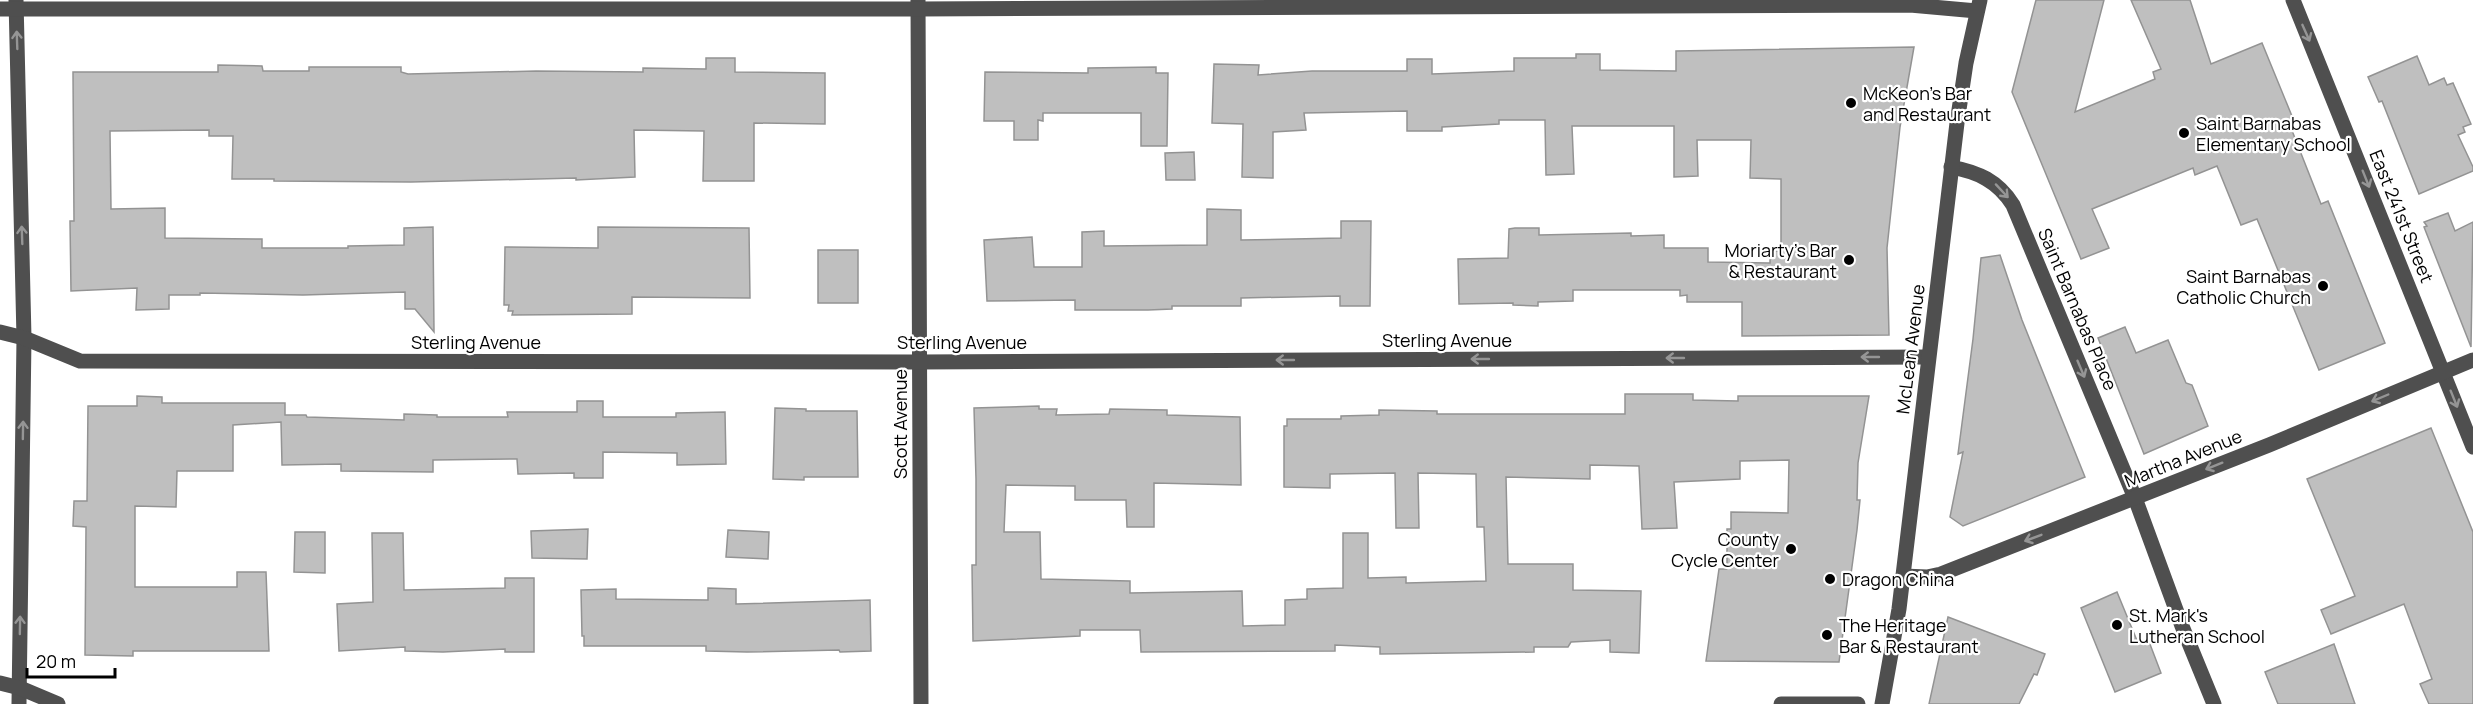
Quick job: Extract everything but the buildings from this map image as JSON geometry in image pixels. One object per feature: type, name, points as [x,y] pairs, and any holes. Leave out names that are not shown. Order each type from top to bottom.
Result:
[{"type":"street","name":"East 241st Street","points":[[2293,0],[2473,447]]},
{"type":"street","name":"Scott Avenue","points":[[918,5],[921,704]]},
{"type":"street","points":[[19,704],[24,338],[10,6],[1978,6]]},
{"type":"street","name":"McLean Avenue","points":[[1882,704],[1903,576],[1961,90],[1978,6]]},
{"type":"street","name":"Saint Barnabas Place","points":[[1951,167],[1968,170],[1990,179],[2007,195],[2013,205],[2135,498],[2182,626],[2214,704]]},
{"type":"street","name":"Sterling Avenue","points":[[0,332],[24,338],[80,361],[919,362],[1928,357]]},
{"type":"street","name":"Martha Avenue","points":[[1903,576],[1926,577],[1941,574],[2135,498],[2473,360]]},
{"type":"street","points":[[0,683],[20,688],[57,704]]},
{"type":"street","points":[[1781,704],[1858,704]]},
{"type":"place","name":"McKeon's Bar and Restaurant","points":[[1851,103]]},
{"type":"place","name":"Saint Barnabas Elementary School","points":[[2184,133]]},
{"type":"place","name":"Moriarty's Bar & Restaurant","points":[[1849,260]]},
{"type":"place","name":"Saint Barnabas Catholic Church","points":[[2323,286]]},
{"type":"place","name":"County Cycle Center","points":[[1791,549]]},
{"type":"place","name":"Dragon China","points":[[1830,579]]},
{"type":"place","name":"St. Mark's Lutheran School","points":[[2117,625]]},
{"type":"place","name":"The Heritage Bar & Restaurant","points":[[1827,635]]}]
